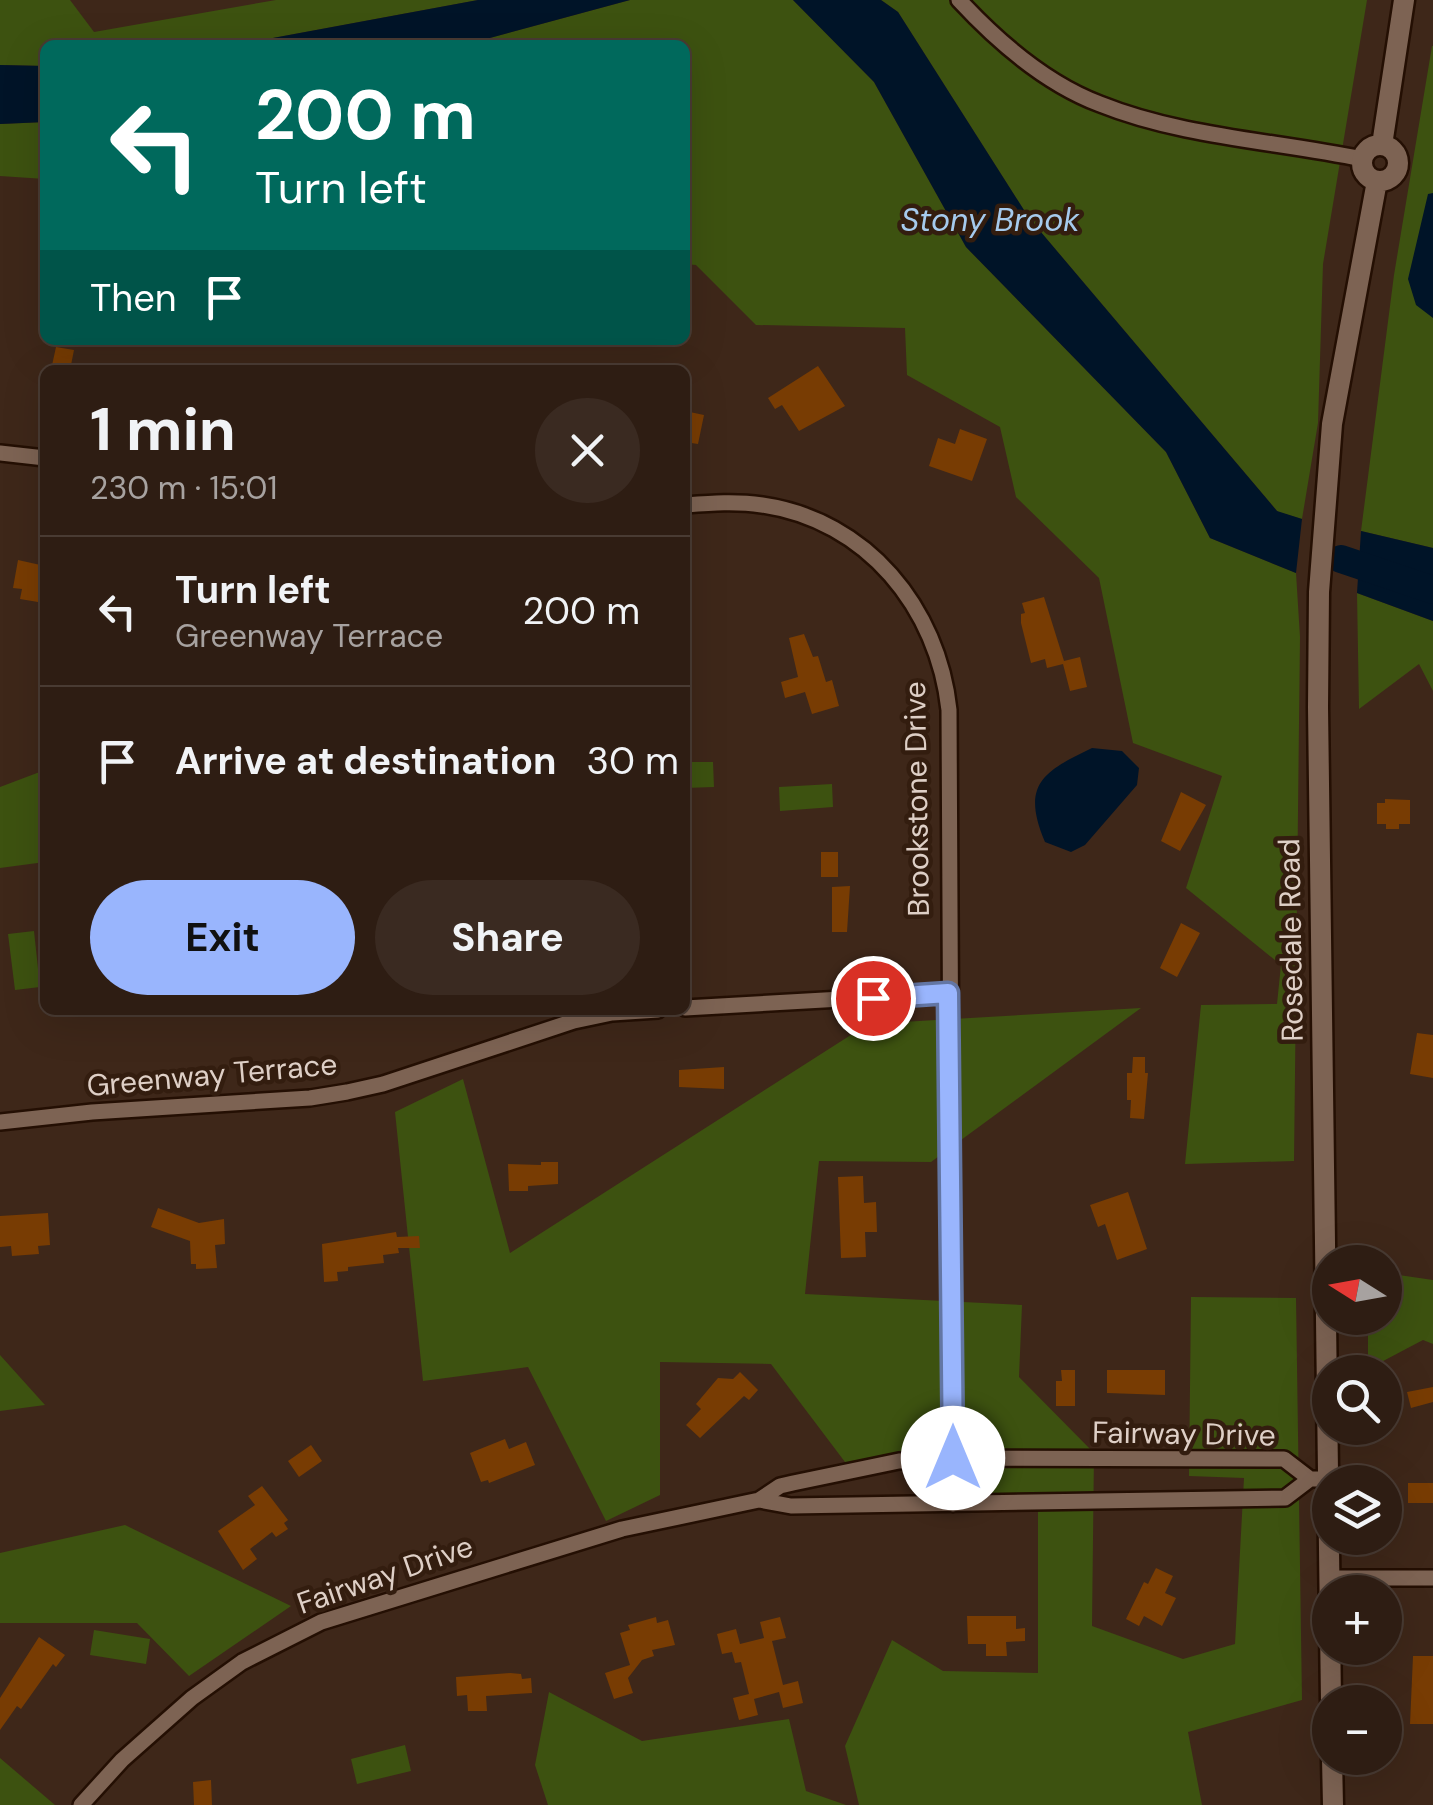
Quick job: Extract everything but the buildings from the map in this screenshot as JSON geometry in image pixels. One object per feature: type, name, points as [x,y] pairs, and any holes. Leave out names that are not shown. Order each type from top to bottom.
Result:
[{"type":"street","points":[[959,0],[1032,64],[1098,104],[1179,126],[1362,159]]},
{"type":"street","name":"Rosedale Road","points":[[1318,1465],[1319,592],[1324,502],[1342,356],[1377,181],[1394,175],[1398,164],[1396,154],[1382,145],[1404,0]]},
{"type":"street","points":[[1377,181],[1367,176],[1362,159],[1367,150],[1382,145]]},
{"type":"street","points":[[0,453],[40,457]]},
{"type":"street","name":"Brookstone Drive","points":[[690,505],[763,505],[822,523],[870,554],[901,585],[925,622],[938,654],[948,706],[954,1504]]},
{"type":"street","points":[[690,1008],[948,993]]},
{"type":"street","name":"Greenway Terrace","points":[[0,1122],[347,1092],[602,1015]]},
{"type":"street","name":"Fairway Drive","points":[[81,1805],[122,1760],[192,1698],[239,1664],[321,1622],[622,1528],[759,1500],[780,1486],[899,1461],[1284,1459],[1312,1475]]},
{"type":"street","name":"Fairway Drive","points":[[759,1500],[791,1506],[1286,1498],[1312,1483]]},
{"type":"street","points":[[1402,1578],[1433,1578]]},
{"type":"street","points":[[1333,1775],[1334,1805]]},
{"type":"green space","points":[[0,0],[70,0],[94,32],[276,0],[478,0],[262,40],[40,40],[40,66],[0,65]]},
{"type":"green space","points":[[630,0],[793,0],[874,82],[966,247],[1166,452],[1210,538],[1296,573],[1300,637],[1294,1161],[1185,1164],[1201,1005],[1277,1004],[1281,965],[1186,888],[1222,776],[1133,743],[1099,578],[1016,497],[1000,427],[907,375],[905,328],[756,325],[696,265],[690,264],[690,40],[482,40]]},
{"type":"green space","points":[[881,0],[1367,0],[1323,264],[1318,423],[1302,519],[1278,512],[1029,218],[898,12]]},
{"type":"green space","points":[[1432,46],[1433,548],[1361,531],[1394,275]]},
{"type":"green space","points":[[40,122],[40,179],[0,176],[0,124]]},
{"type":"green space","points":[[1357,593],[1433,621],[1433,691],[1419,664],[1359,709]]},
{"type":"green space","points":[[690,762],[713,762],[714,787],[690,788]]},
{"type":"green space","points":[[40,772],[40,863],[0,868],[0,787]]},
{"type":"green space","points":[[832,784],[833,807],[780,811],[779,787]]},
{"type":"green space","points":[[34,931],[40,987],[15,990],[8,934]]},
{"type":"green space","points":[[1141,1008],[931,1162],[819,1161],[805,1294],[1022,1305],[1019,1377],[1094,1453],[1092,1626],[1183,1659],[1235,1644],[1244,1478],[1189,1476],[1191,1297],[1296,1298],[1302,1700],[1188,1732],[1202,1805],[859,1805],[845,1746],[892,1640],[943,1671],[1038,1673],[1038,1506],[948,1503],[948,1454],[848,1466],[771,1364],[660,1362],[660,1495],[606,1521],[528,1367],[423,1381],[395,1112],[463,1079],[510,1253],[868,1024]]},
{"type":"green space","points":[[1402,1275],[1433,1280],[1433,1344],[1423,1340],[1395,1355],[1368,1355],[1368,1335],[1402,1335]]},
{"type":"green space","points":[[0,1355],[45,1405],[0,1411]]},
{"type":"green space","points":[[125,1525],[291,1606],[189,1676],[137,1623],[0,1623],[0,1553]]},
{"type":"green space","points":[[94,1630],[150,1639],[146,1664],[90,1655]]},
{"type":"green space","points":[[549,1692],[642,1741],[789,1719],[806,1791],[846,1805],[548,1805],[535,1765]]},
{"type":"green space","points":[[405,1745],[411,1771],[357,1784],[351,1759]]},
{"type":"green space","points":[[0,1758],[55,1805],[0,1805]]},
{"type":"water","points":[[478,0],[630,0],[482,40],[262,40]]},
{"type":"water","name":"Stony Brook","points":[[793,0],[881,0],[898,12],[1029,218],[1277,511],[1302,519],[1296,573],[1210,538],[1166,452],[966,247],[874,82]]},
{"type":"water","points":[[0,65],[40,66],[40,122],[0,124]]},
{"type":"water","points":[[1433,193],[1433,318],[1416,305],[1408,279],[1428,194]]},
{"type":"water","points":[[1361,531],[1433,548],[1433,621],[1357,593]]},
{"type":"water","points":[[1092,748],[1122,751],[1139,768],[1137,785],[1085,845],[1071,852],[1045,842],[1035,807],[1036,794],[1049,773]]},
{"type":"waterway","name":"Stony Brook","points":[[1341,559],[1433,590]]},
{"type":"route","points":[[873,998],[948,993],[953,1458]]}]
